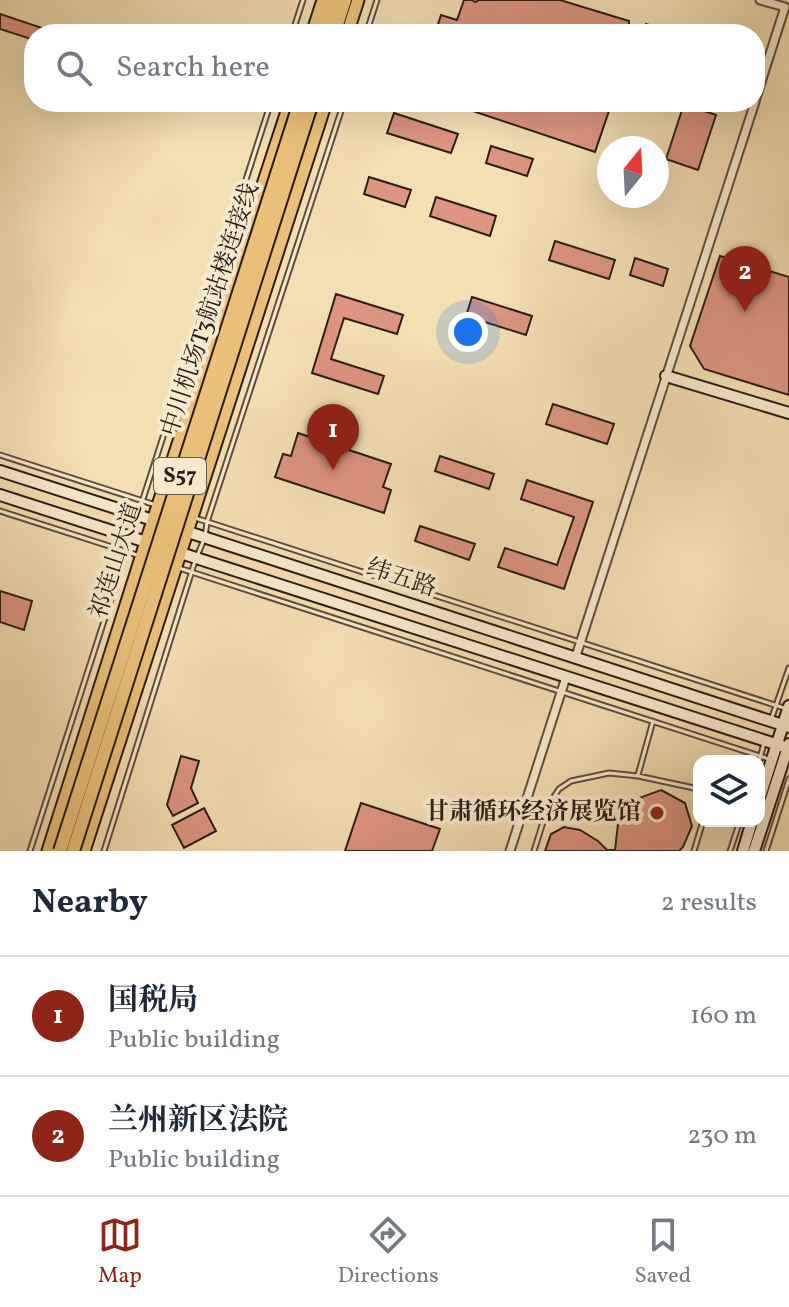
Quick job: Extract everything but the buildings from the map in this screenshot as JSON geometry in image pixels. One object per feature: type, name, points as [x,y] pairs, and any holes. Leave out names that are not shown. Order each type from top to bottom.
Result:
[{"type":"highway","points":[[325,24],[333,0]]},
{"type":"highway","points":[[337,24],[345,0]]},
{"type":"highway","name":"中川机场T3航站楼连接线","points":[[60,851],[297,112]]},
{"type":"highway","name":"中川机场T3航站楼连接线","points":[[84,850],[309,112]]},
{"type":"main road","points":[[315,24],[323,0]]},
{"type":"main road","points":[[350,24],[358,0]]},
{"type":"main road","name":"祁连山大道","points":[[48,851],[147,558],[146,542],[287,112]]},
{"type":"main road","points":[[84,850],[323,112]]},
{"type":"street","points":[[760,0],[787,8],[765,72]]},
{"type":"street","points":[[576,656],[751,112]]},
{"type":"street","points":[[666,376],[789,413]]},
{"type":"street","name":"纬五路","points":[[0,471],[786,726]]},
{"type":"street","name":"纬五路","points":[[0,495],[784,745]]},
{"type":"street","points":[[510,851],[566,677]]},
{"type":"street","points":[[754,851],[784,745],[789,707]]},
{"type":"street","points":[[765,764],[766,758],[784,745]]},
{"type":"street","points":[[743,851],[750,827]]},
{"type":"lane","points":[[295,24],[303,0]]},
{"type":"lane","points":[[369,24],[377,0]]},
{"type":"lane","points":[[30,851],[268,112]]},
{"type":"lane","points":[[104,851],[341,112]]},
{"type":"lane","points":[[0,455],[789,707]]},
{"type":"lane","points":[[0,511],[766,758],[764,741],[789,668]]},
{"type":"lane","points":[[638,776],[653,721]]},
{"type":"lane","points":[[534,851],[548,806],[559,789],[571,781],[609,773],[693,788]]},
{"type":"lane","points":[[766,851],[789,779]]},
{"type":"lane","points":[[694,851],[701,827]]},
{"type":"lane","points":[[730,851],[738,827]]},
{"type":"place","name":"兰州新区法院","points":[[745,312]]},
{"type":"place","name":"国税局","points":[[333,470]]},
{"type":"place","name":"甘肃循环经济展览馆","points":[[657,813]]}]
